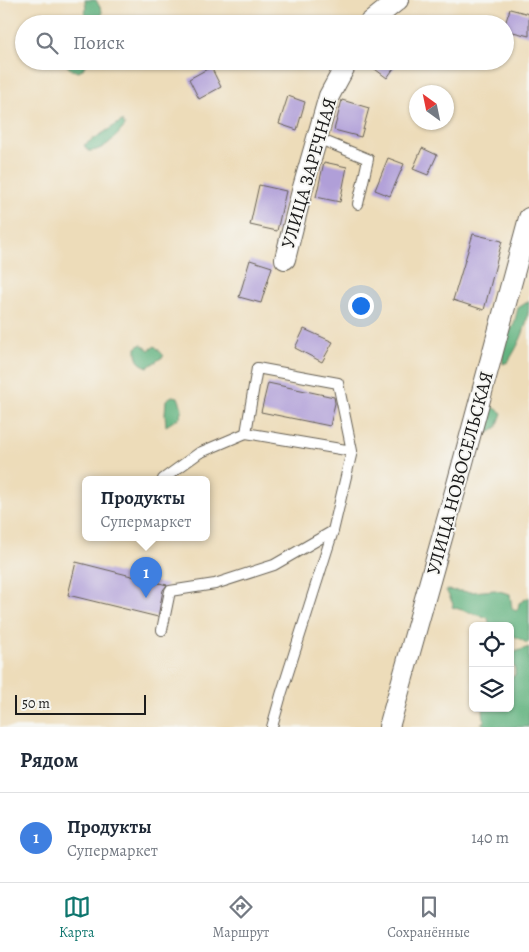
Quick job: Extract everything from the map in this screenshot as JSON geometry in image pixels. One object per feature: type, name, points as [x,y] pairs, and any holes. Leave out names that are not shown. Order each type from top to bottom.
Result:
[{"type":"street","points":[[379,15],[398,0]]},
{"type":"street","name":"УЛИЦА ЗАРЕЧНАЯ","points":[[285,259],[329,96],[343,70]]},
{"type":"street","name":"УЛИЦА НОВОСЕЛЬСКАЯ","points":[[389,727],[529,218]]},
{"type":"lane","points":[[317,138],[368,159],[358,204]]},
{"type":"lane","points":[[246,433],[257,368],[338,382],[352,451],[333,531],[272,727]]},
{"type":"lane","points":[[167,476],[199,453],[246,433],[352,451]]},
{"type":"lane","points":[[162,630],[170,592],[215,584],[274,565],[333,531]]},
{"type":"green space","points":[[85,0],[96,0],[102,11],[102,15],[85,15]]},
{"type":"green space","points":[[122,121],[125,126],[113,139],[99,149],[88,151],[84,145]]},
{"type":"green space","points":[[529,301],[523,333],[508,362],[503,364],[502,345],[514,324],[518,308]]},
{"type":"green space","points":[[141,344],[149,350],[155,346],[164,356],[148,367],[144,365],[139,362],[136,355],[136,348]]},
{"type":"green space","points":[[172,396],[178,397],[182,408],[180,417],[166,426],[166,400]]},
{"type":"green space","points":[[492,406],[502,413],[497,427],[488,433],[479,428],[486,421],[484,409]]},
{"type":"green space","points":[[446,590],[472,592],[495,590],[510,594],[512,608],[516,611],[519,603],[529,597],[529,642],[527,643],[514,636],[514,622],[489,622],[488,618],[452,607],[453,604]]},
{"type":"green space","points":[[529,647],[529,727],[488,727],[481,723],[484,722],[483,712],[514,712],[514,652]]},
{"type":"building","points":[[510,9],[529,14],[529,36],[514,32],[514,15],[508,15]]},
{"type":"building","points":[[206,70],[212,70],[221,87],[199,99],[189,79]]},
{"type":"building","points":[[376,70],[393,70],[387,78]]},
{"type":"building","points":[[288,96],[305,102],[297,130],[279,124]]},
{"type":"building","points":[[342,100],[369,108],[361,137],[334,130]]},
{"type":"building","points":[[422,148],[437,155],[428,175],[413,169]]},
{"type":"building","points":[[388,158],[404,164],[390,196],[375,190]]},
{"type":"building","points":[[324,162],[347,167],[340,202],[316,197]]},
{"type":"building","points":[[259,185],[286,191],[277,231],[250,225]]},
{"type":"building","points":[[473,234],[502,241],[484,310],[453,300]]},
{"type":"building","points":[[250,260],[272,267],[261,303],[239,297]]},
{"type":"building","points":[[304,329],[333,342],[322,362],[295,348]]},
{"type":"building","points":[[268,383],[334,397],[335,403],[330,426],[261,412]]},
{"type":"building","points":[[76,562],[167,585],[163,590],[158,617],[68,595]]},
{"type":"place","name":"Продукты","points":[[146,598]]}]
